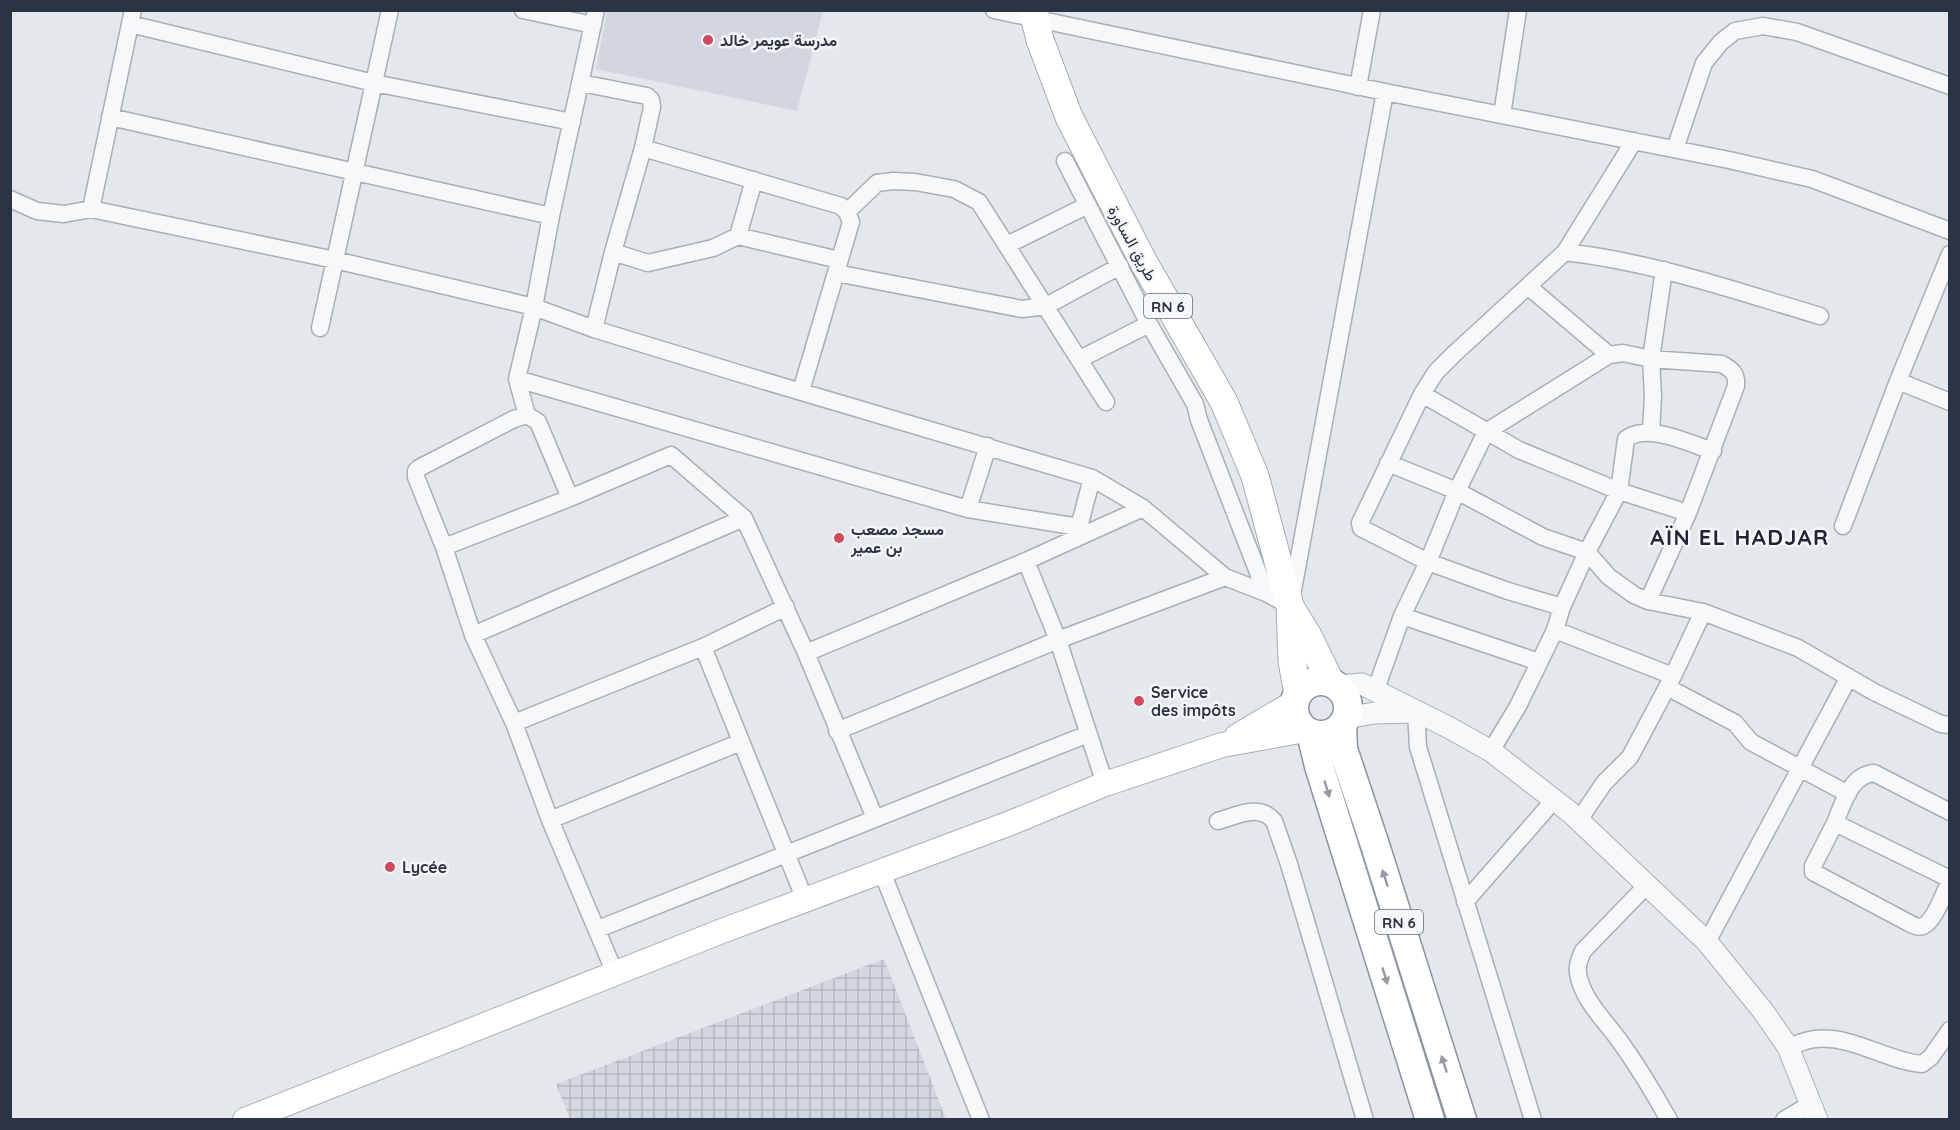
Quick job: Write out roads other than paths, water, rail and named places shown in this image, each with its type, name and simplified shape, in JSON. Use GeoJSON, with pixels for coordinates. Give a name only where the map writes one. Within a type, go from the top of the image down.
{"type":"FeatureCollection","features":[{"type":"Feature","properties":{"kind":"highway"},"geometry":{"type":"LineString","coordinates":[[1316,681],[1334,684],[1343,692],[1347,700],[1344,721],[1336,730],[1328,734],[1308,731],[1296,718],[1296,698],[1303,688],[1316,681]]}},
{"type":"Feature","properties":{"kind":"highway","name":"RN 6"},"geometry":{"type":"LineString","coordinates":[[1344,721],[1342,749],[1379,856],[1462,1119]]}},
{"type":"Feature","properties":{"kind":"highway","name":"RN 6"},"geometry":{"type":"LineString","coordinates":[[1308,731],[1430,1119]]}},
{"type":"Feature","properties":{"kind":"main road","name":"طريق الساورة"},"geometry":{"type":"LineString","coordinates":[[1035,15],[1040,40],[1069,117],[1143,261],[1224,402],[1254,476],[1290,606]]}},
{"type":"Feature","properties":{"kind":"main road","name":"RN 6"},"geometry":{"type":"LineString","coordinates":[[1290,606],[1334,684]]}},
{"type":"Feature","properties":{"kind":"main road","name":"RN 6"},"geometry":{"type":"LineString","coordinates":[[1290,606],[1296,698]]}},
{"type":"Feature","properties":{"kind":"main road"},"geometry":{"type":"LineString","coordinates":[[1222,745],[1296,698]]}},
{"type":"Feature","properties":{"kind":"main road"},"geometry":{"type":"LineString","coordinates":[[245,1119],[805,900],[1013,822],[1105,784],[1222,745],[1308,731]]}},
{"type":"Feature","properties":{"kind":"street"},"geometry":{"type":"LineString","coordinates":[[320,328],[390,10]]}},
{"type":"Feature","properties":{"kind":"street"},"geometry":{"type":"LineString","coordinates":[[523,10],[595,18],[517,379],[527,415],[538,422],[570,498]]}},
{"type":"Feature","properties":{"kind":"street"},"geometry":{"type":"LineString","coordinates":[[994,10],[1035,15],[1358,87],[1675,149],[1812,179],[1950,231]]}},
{"type":"Feature","properties":{"kind":"street"},"geometry":{"type":"LineString","coordinates":[[1358,87],[1372,10]]}},
{"type":"Feature","properties":{"kind":"street"},"geometry":{"type":"LineString","coordinates":[[1502,115],[1518,10]]}},
{"type":"Feature","properties":{"kind":"street"},"geometry":{"type":"LineString","coordinates":[[91,209],[132,17],[374,83],[572,122]]}},
{"type":"Feature","properties":{"kind":"street"},"geometry":{"type":"LineString","coordinates":[[1675,149],[1704,63],[1721,42],[1736,32],[1763,26],[1797,32],[1950,86]]}},
{"type":"Feature","properties":{"kind":"street"},"geometry":{"type":"LineString","coordinates":[[581,83],[647,96],[651,100],[652,107],[594,329]]}},
{"type":"Feature","properties":{"kind":"street"},"geometry":{"type":"LineString","coordinates":[[10,199],[37,211],[64,214],[91,209],[335,260],[534,307],[594,329],[1092,478],[1143,508],[1225,577],[1266,593],[1290,606],[1385,92]]}},
{"type":"Feature","properties":{"kind":"street"},"geometry":{"type":"LineString","coordinates":[[110,117],[551,216]]}},
{"type":"Feature","properties":{"kind":"street"},"geometry":{"type":"LineString","coordinates":[[1562,607],[1508,591],[1428,562],[1362,530],[1360,526],[1422,394],[1437,372],[1565,252],[1634,141]]}},
{"type":"Feature","properties":{"kind":"street"},"geometry":{"type":"LineString","coordinates":[[643,148],[841,206],[848,212],[851,222],[801,391]]}},
{"type":"Feature","properties":{"kind":"street"},"geometry":{"type":"LineString","coordinates":[[1065,161],[1149,324],[1195,404],[1199,420],[1266,593]]}},
{"type":"Feature","properties":{"kind":"street"},"geometry":{"type":"LineString","coordinates":[[738,236],[754,180]]}},
{"type":"Feature","properties":{"kind":"street"},"geometry":{"type":"LineString","coordinates":[[848,212],[877,183],[893,181],[915,182],[954,189],[979,202],[1107,402]]}},
{"type":"Feature","properties":{"kind":"street"},"geometry":{"type":"LineString","coordinates":[[1007,245],[1088,205]]}},
{"type":"Feature","properties":{"kind":"street"},"geometry":{"type":"LineString","coordinates":[[614,252],[648,263],[713,248],[738,236],[838,266],[1005,307],[1023,309],[1046,306],[1120,267]]}},
{"type":"Feature","properties":{"kind":"street"},"geometry":{"type":"LineString","coordinates":[[1565,252],[1664,270],[1820,316]]}},
{"type":"Feature","properties":{"kind":"street"},"geometry":{"type":"LineString","coordinates":[[1843,526],[1898,381],[1950,254]]}},
{"type":"Feature","properties":{"kind":"street"},"geometry":{"type":"LineString","coordinates":[[1651,432],[1653,396],[1651,359],[1664,270]]}},
{"type":"Feature","properties":{"kind":"street"},"geometry":{"type":"LineString","coordinates":[[1529,287],[1609,355]]}},
{"type":"Feature","properties":{"kind":"street"},"geometry":{"type":"LineString","coordinates":[[1080,359],[1149,324]]}},
{"type":"Feature","properties":{"kind":"street"},"geometry":{"type":"LineString","coordinates":[[1376,689],[1402,616],[1428,562],[1457,491],[1486,432],[1609,355],[1623,353],[1651,359],[1722,364],[1736,374],[1736,386],[1689,513],[1648,601]]}},
{"type":"Feature","properties":{"kind":"street"},"geometry":{"type":"LineString","coordinates":[[517,379],[968,509],[1084,530]]}},
{"type":"Feature","properties":{"kind":"street"},"geometry":{"type":"LineString","coordinates":[[1898,381],[1950,402]]}},
{"type":"Feature","properties":{"kind":"street"},"geometry":{"type":"LineString","coordinates":[[1422,394],[1519,450],[1620,491],[1689,513]]}},
{"type":"Feature","properties":{"kind":"street"},"geometry":{"type":"LineString","coordinates":[[527,415],[514,419],[416,471],[416,477],[444,547],[473,635],[514,723],[550,820],[598,929],[615,974]]}},
{"type":"Feature","properties":{"kind":"street"},"geometry":{"type":"LineString","coordinates":[[1491,751],[1518,706],[1555,630],[1562,607],[1587,552],[1620,491],[1626,439],[1637,432],[1651,432],[1713,451]]}},
{"type":"Feature","properties":{"kind":"street"},"geometry":{"type":"LineString","coordinates":[[968,509],[988,446]]}},
{"type":"Feature","properties":{"kind":"street"},"geometry":{"type":"LineString","coordinates":[[444,547],[570,498],[671,455],[744,518],[786,607],[875,818]]}},
{"type":"Feature","properties":{"kind":"street"},"geometry":{"type":"LineString","coordinates":[[1388,463],[1457,491],[1543,537],[1587,552],[1609,577],[1634,595],[1648,601],[1703,612],[1798,648],[1941,724],[1950,725]]}},
{"type":"Feature","properties":{"kind":"street"},"geometry":{"type":"LineString","coordinates":[[1084,530],[1092,478]]}},
{"type":"Feature","properties":{"kind":"street"},"geometry":{"type":"LineString","coordinates":[[806,653],[1026,561],[1084,530],[1143,508]]}},
{"type":"Feature","properties":{"kind":"street"},"geometry":{"type":"LineString","coordinates":[[473,635],[744,518]]}},
{"type":"Feature","properties":{"kind":"street"},"geometry":{"type":"LineString","coordinates":[[1026,561],[1058,640],[1105,784]]}},
{"type":"Feature","properties":{"kind":"street"},"geometry":{"type":"LineString","coordinates":[[837,731],[1058,640],[1225,577]]}},
{"type":"Feature","properties":{"kind":"street"},"geometry":{"type":"LineString","coordinates":[[514,723],[703,647],[786,607]]}},
{"type":"Feature","properties":{"kind":"street"},"geometry":{"type":"LineString","coordinates":[[1579,820],[1604,783],[1630,757],[1703,612]]}},
{"type":"Feature","properties":{"kind":"street"},"geometry":{"type":"LineString","coordinates":[[1402,616],[1539,662]]}},
{"type":"Feature","properties":{"kind":"street"},"geometry":{"type":"LineString","coordinates":[[1555,630],[1670,681],[1736,723],[1751,742],[1848,794]]}},
{"type":"Feature","properties":{"kind":"street"},"geometry":{"type":"LineString","coordinates":[[703,647],[805,900]]}},
{"type":"Feature","properties":{"kind":"street"},"geometry":{"type":"LineString","coordinates":[[1707,942],[1849,677]]}},
{"type":"Feature","properties":{"kind":"street"},"geometry":{"type":"LineString","coordinates":[[1334,684],[1362,684],[1376,689],[1491,751],[1579,820],[1707,942],[1763,1011],[1788,1047],[1814,1112],[1784,1119]]}},
{"type":"Feature","properties":{"kind":"street"},"geometry":{"type":"LineString","coordinates":[[1344,721],[1374,713],[1416,712]]}},
{"type":"Feature","properties":{"kind":"street"},"geometry":{"type":"LineString","coordinates":[[1416,712],[1418,747],[1533,1119]]}},
{"type":"Feature","properties":{"kind":"street"},"geometry":{"type":"LineString","coordinates":[[598,929],[1088,734]]}},
{"type":"Feature","properties":{"kind":"street"},"geometry":{"type":"LineString","coordinates":[[550,820],[741,742]]}},
{"type":"Feature","properties":{"kind":"street"},"geometry":{"type":"LineString","coordinates":[[1835,823],[1950,880],[1931,919],[1923,926],[1916,927],[1817,875],[1813,872],[1813,866],[1856,780],[1867,773],[1874,773],[1950,812]]}},
{"type":"Feature","properties":{"kind":"street"},"geometry":{"type":"LineString","coordinates":[[1465,902],[1555,799]]}},
{"type":"Feature","properties":{"kind":"street"},"geometry":{"type":"LineString","coordinates":[[1218,821],[1254,810],[1269,816],[1274,821],[1365,1119]]}},
{"type":"Feature","properties":{"kind":"street"},"geometry":{"type":"LineString","coordinates":[[882,872],[981,1119]]}},
{"type":"Feature","properties":{"kind":"street"},"geometry":{"type":"LineString","coordinates":[[1647,885],[1583,951],[1578,964],[1578,975],[1581,986],[1593,1006],[1621,1042],[1669,1119]]}},
{"type":"Feature","properties":{"kind":"street"},"geometry":{"type":"LineString","coordinates":[[1788,1047],[1815,1039],[1830,1039],[1856,1044],[1907,1063],[1922,1064],[1948,1038]]}},
{"type":"Feature","properties":{"kind":"place","name":"مدرسة عويمر خالد"},"geometry":{"type":"Point","coordinates":[708,40]}},
{"type":"Feature","properties":{"kind":"place","name":"مسجد مصعب بن عمير"},"geometry":{"type":"Point","coordinates":[839,538]}},
{"type":"Feature","properties":{"kind":"place","name":"Service des impôts"},"geometry":{"type":"Point","coordinates":[1139,701]}},
{"type":"Feature","properties":{"kind":"place","name":"Lycée"},"geometry":{"type":"Point","coordinates":[390,867]}},
{"type":"Feature","properties":{"kind":"district","name":"AÏN EL HADJAR"},"geometry":{"type":"Point","coordinates":[1740,537]}}]}
